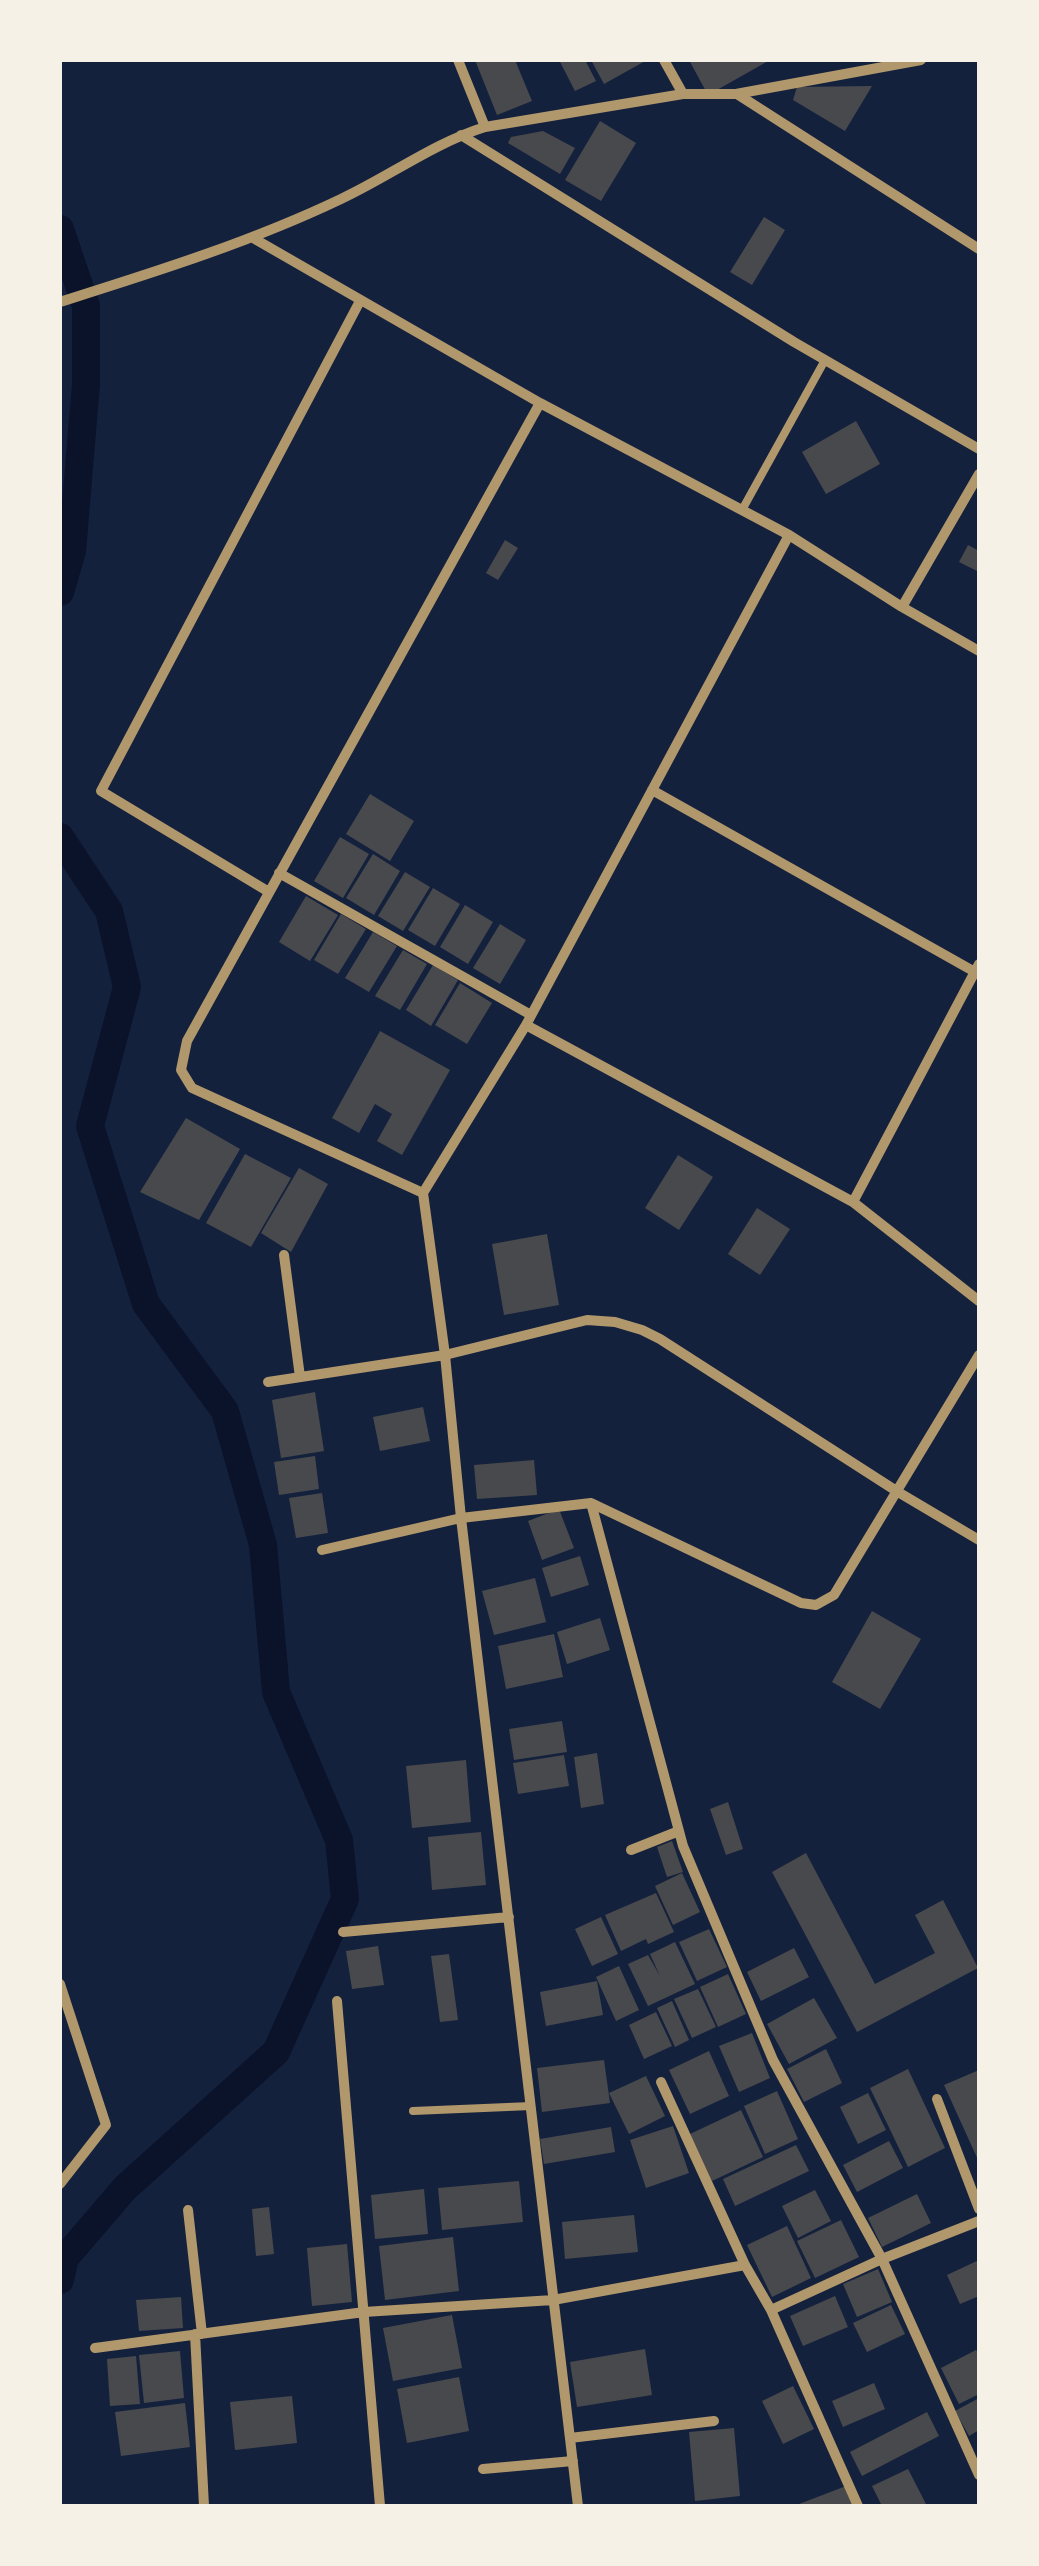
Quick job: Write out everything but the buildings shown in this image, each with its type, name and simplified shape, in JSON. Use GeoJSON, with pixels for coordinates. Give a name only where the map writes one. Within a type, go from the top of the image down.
{"type":"FeatureCollection","features":[{"type":"Feature","properties":{"kind":"street"},"geometry":{"type":"LineString","coordinates":[[458,60],[485,128]]}},
{"type":"Feature","properties":{"kind":"street"},"geometry":{"type":"LineString","coordinates":[[664,60],[683,94]]}},
{"type":"Feature","properties":{"kind":"street"},"geometry":{"type":"LineString","coordinates":[[60,302],[253,238],[343,199],[462,135],[485,128],[683,94],[736,94],[881,63],[921,60]]}},
{"type":"Feature","properties":{"kind":"street"},"geometry":{"type":"LineString","coordinates":[[736,94],[979,249]]}},
{"type":"Feature","properties":{"kind":"street"},"geometry":{"type":"LineString","coordinates":[[462,135],[825,360],[979,450]]}},
{"type":"Feature","properties":{"kind":"street"},"geometry":{"type":"LineString","coordinates":[[253,238],[540,403],[789,535],[902,608],[979,651]]}},
{"type":"Feature","properties":{"kind":"street"},"geometry":{"type":"LineString","coordinates":[[269,892],[101,791],[360,301]]}},
{"type":"Feature","properties":{"kind":"street"},"geometry":{"type":"LineString","coordinates":[[422,1193],[192,1088],[181,1070],[186,1041],[540,403]]}},
{"type":"Feature","properties":{"kind":"street"},"geometry":{"type":"LineString","coordinates":[[902,608],[979,474]]}},
{"type":"Feature","properties":{"kind":"street"},"geometry":{"type":"LineString","coordinates":[[578,2506],[460,1518],[445,1356],[422,1193],[529,1020],[789,535]]}},
{"type":"Feature","properties":{"kind":"street"},"geometry":{"type":"LineString","coordinates":[[652,790],[977,968],[852,1202]]}},
{"type":"Feature","properties":{"kind":"street"},"geometry":{"type":"LineString","coordinates":[[280,874],[852,1202],[979,1301]]}},
{"type":"Feature","properties":{"kind":"street"},"geometry":{"type":"LineString","coordinates":[[284,1255],[300,1378]]}},
{"type":"Feature","properties":{"kind":"street"},"geometry":{"type":"LineString","coordinates":[[268,1382],[445,1356],[588,1320],[615,1322],[660,1339],[979,1540]]}},
{"type":"Feature","properties":{"kind":"street"},"geometry":{"type":"LineString","coordinates":[[322,1550],[460,1518],[591,1503],[801,1603],[816,1605],[834,1595],[979,1355]]}},
{"type":"Feature","properties":{"kind":"street"},"geometry":{"type":"LineString","coordinates":[[591,1503],[683,1846],[773,2060],[882,2259],[979,2475]]}},
{"type":"Feature","properties":{"kind":"street"},"geometry":{"type":"LineString","coordinates":[[632,1850],[679,1831]]}},
{"type":"Feature","properties":{"kind":"street"},"geometry":{"type":"LineString","coordinates":[[343,1932],[509,1917]]}},
{"type":"Feature","properties":{"kind":"street"},"geometry":{"type":"LineString","coordinates":[[60,1984],[106,2125],[60,2184]]}},
{"type":"Feature","properties":{"kind":"street"},"geometry":{"type":"LineString","coordinates":[[337,2001],[380,2506]]}},
{"type":"Feature","properties":{"kind":"street"},"geometry":{"type":"LineString","coordinates":[[662,2082],[858,2506]]}},
{"type":"Feature","properties":{"kind":"street"},"geometry":{"type":"LineString","coordinates":[[937,2099],[979,2208]]}},
{"type":"Feature","properties":{"kind":"street"},"geometry":{"type":"LineString","coordinates":[[188,2210],[198,2334],[204,2506]]}},
{"type":"Feature","properties":{"kind":"street"},"geometry":{"type":"LineString","coordinates":[[770,2310],[882,2259],[979,2221]]}},
{"type":"Feature","properties":{"kind":"street"},"geometry":{"type":"LineString","coordinates":[[95,2348],[364,2312],[554,2300],[745,2265]]}},
{"type":"Feature","properties":{"kind":"street"},"geometry":{"type":"LineString","coordinates":[[570,2438],[714,2421]]}},
{"type":"Feature","properties":{"kind":"street"},"geometry":{"type":"LineString","coordinates":[[483,2470],[573,2461]]}},
{"type":"Feature","properties":{"kind":"lane"},"geometry":{"type":"LineString","coordinates":[[742,510],[825,360]]}},
{"type":"Feature","properties":{"kind":"lane"},"geometry":{"type":"LineString","coordinates":[[414,2111],[531,2106]]}},
{"type":"Feature","properties":{"kind":"waterway"},"geometry":{"type":"LineString","coordinates":[[60,229],[86,306],[86,384],[72,551],[60,592]]}},
{"type":"Feature","properties":{"kind":"waterway"},"geometry":{"type":"LineString","coordinates":[[60,837],[109,911],[127,987],[90,1126],[146,1304],[225,1411],[263,1545],[276,1692],[339,1840],[345,1899],[276,2052],[125,2188],[65,2258],[60,2280]]}}]}
